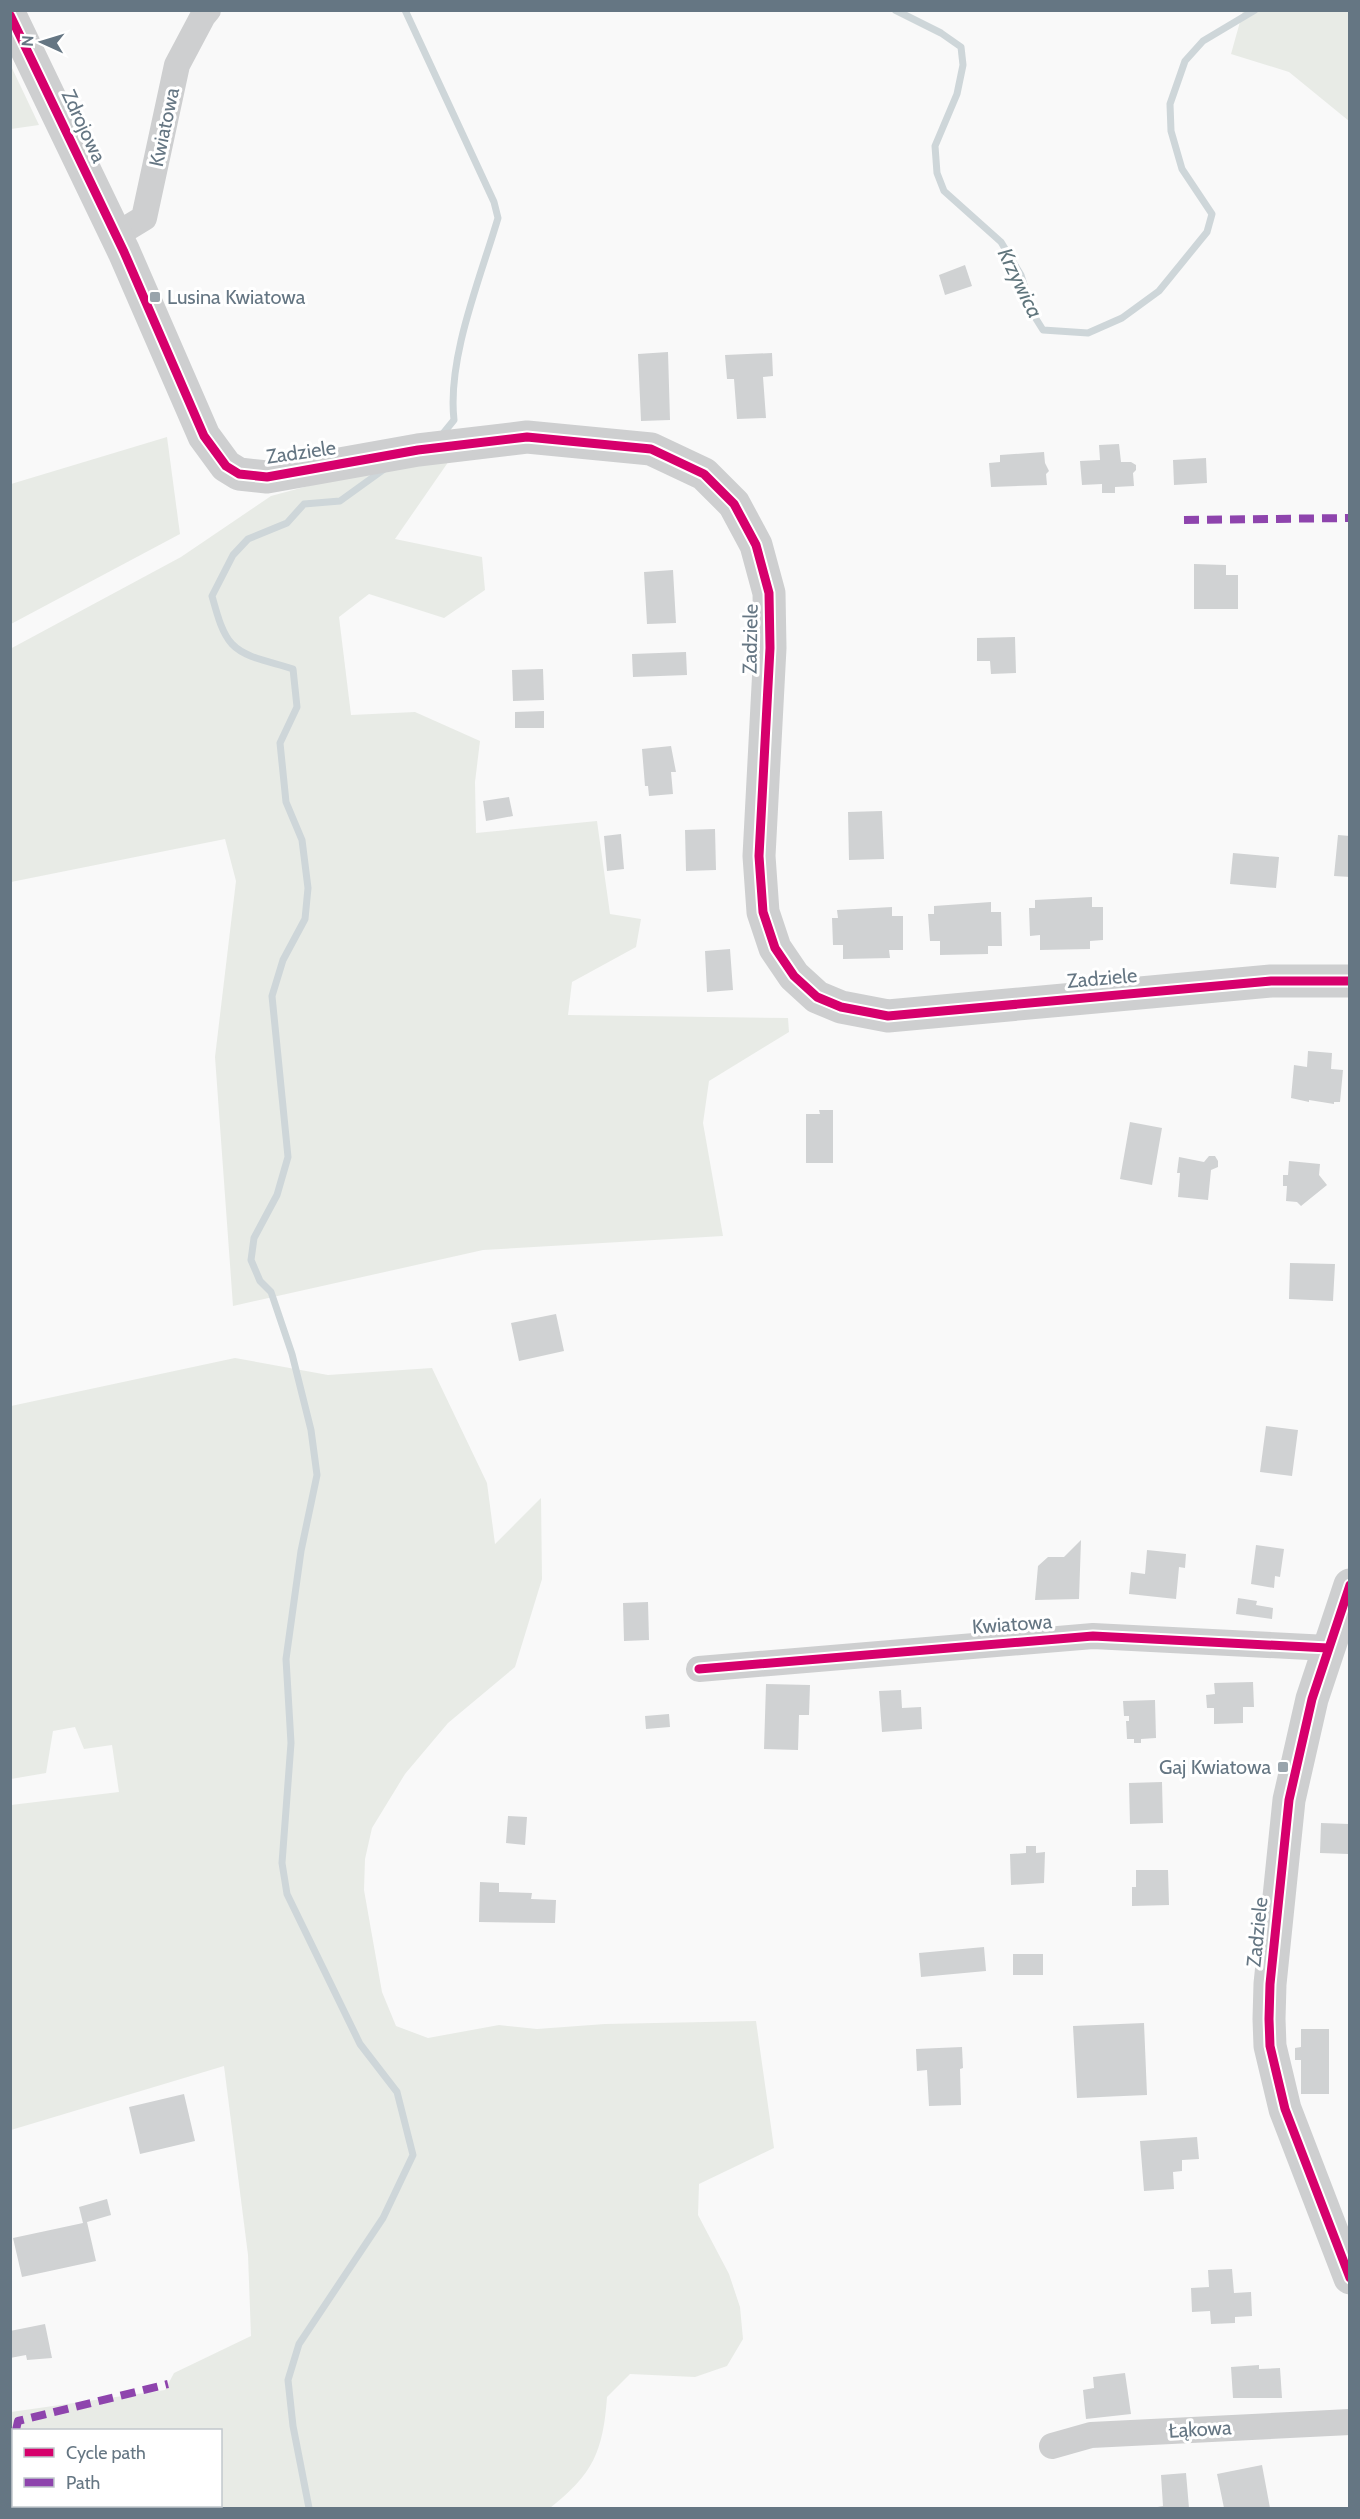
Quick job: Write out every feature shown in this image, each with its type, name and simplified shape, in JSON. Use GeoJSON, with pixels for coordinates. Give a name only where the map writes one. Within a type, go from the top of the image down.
{"type":"FeatureCollection","features":[{"type":"Feature","properties":{"kind":"street","name":"Kwiatowa"},"geometry":{"type":"LineString","coordinates":[[120,244],[144,218],[177,65],[208,10]]}},
{"type":"Feature","properties":{"kind":"street","name":"Zdrojowa"},"geometry":{"type":"LineString","coordinates":[[10,15],[120,244]]}},
{"type":"Feature","properties":{"kind":"street","name":"Zadziele"},"geometry":{"type":"LineString","coordinates":[[120,244],[204,436],[226,466],[239,474],[267,477],[294,474],[418,450],[527,437],[651,449],[704,474],[734,504],[756,545],[769,593],[770,648],[759,856],[763,912],[775,948],[794,976],[818,997],[841,1008],[888,1016],[1271,981],[1350,981]]}},
{"type":"Feature","properties":{"kind":"street","name":"Zadziele"},"geometry":{"type":"LineString","coordinates":[[1350,1585],[1312,1699],[1289,1800],[1270,1983],[1270,2046],[1285,2109],[1350,2278]]}},
{"type":"Feature","properties":{"kind":"street","name":"Kwiatowa"},"geometry":{"type":"LineString","coordinates":[[699,1668],[1093,1636],[1328,1648]]}},
{"type":"Feature","properties":{"kind":"street","name":"Łąkowa"},"geometry":{"type":"LineString","coordinates":[[1052,2446],[1091,2435],[1350,2421]]}},
{"type":"Feature","properties":{"kind":"shaded area"},"geometry":{"type":"Polygon","coordinates":[[[1243,11],[1349,11],[1349,121],[1289,72],[1231,54],[1243,11]]]}},
{"type":"Feature","properties":{"kind":"shaded area"},"geometry":{"type":"Polygon","coordinates":[[[11,66],[39,125],[11,129],[11,66]]]}},
{"type":"Feature","properties":{"kind":"shaded area"},"geometry":{"type":"Polygon","coordinates":[[[167,437],[180,534],[11,624],[11,484],[167,437]]]}},
{"type":"Feature","properties":{"kind":"shaded area"},"geometry":{"type":"Polygon","coordinates":[[[451,458],[395,539],[482,557],[485,590],[444,618],[369,594],[339,617],[351,715],[415,712],[480,741],[475,782],[476,833],[597,821],[610,914],[641,919],[636,947],[572,982],[568,1015],[788,1018],[789,1032],[709,1081],[703,1123],[723,1236],[483,1250],[233,1306],[215,1057],[236,881],[225,839],[11,882],[10,649],[181,557],[271,496],[379,467],[451,458]]]}},
{"type":"Feature","properties":{"kind":"shaded area"},"geometry":{"type":"Polygon","coordinates":[[[235,1358],[328,1375],[432,1368],[487,1483],[495,1544],[541,1498],[542,1579],[515,1667],[448,1723],[405,1774],[372,1828],[365,1859],[364,1890],[382,1992],[396,2026],[428,2038],[499,2025],[537,2029],[605,2024],[756,2021],[774,2148],[699,2184],[698,2215],[729,2274],[740,2307],[743,2339],[727,2366],[695,2377],[630,2374],[607,2397],[599,2447],[586,2472],[565,2496],[550,2508],[11,2508],[11,2412],[165,2390],[174,2373],[251,2336],[248,2255],[224,2066],[11,2130],[11,1805],[119,1792],[112,1745],[84,1749],[75,1727],[53,1731],[46,1773],[11,1779],[11,1406],[235,1358]]]}},
{"type":"Feature","properties":{"kind":"building"},"geometry":{"type":"Polygon","coordinates":[[[965,265],[972,286],[945,295],[939,275],[965,265]]]}},
{"type":"Feature","properties":{"kind":"building"},"geometry":{"type":"Polygon","coordinates":[[[668,352],[670,420],[641,421],[638,354],[668,352]]]}},
{"type":"Feature","properties":{"kind":"building"},"geometry":{"type":"Polygon","coordinates":[[[772,353],[773,376],[763,377],[766,418],[737,419],[734,379],[727,379],[725,355],[772,353]]]}},
{"type":"Feature","properties":{"kind":"building"},"geometry":{"type":"Polygon","coordinates":[[[1119,444],[1121,462],[1131,462],[1136,465],[1133,473],[1134,486],[1115,487],[1115,493],[1102,493],[1102,484],[1082,485],[1080,461],[1100,460],[1099,445],[1119,444]]]}},
{"type":"Feature","properties":{"kind":"building"},"geometry":{"type":"Polygon","coordinates":[[[1044,452],[1045,463],[1049,471],[1046,474],[1047,485],[991,487],[989,463],[1000,462],[1000,455],[1044,452]]]}},
{"type":"Feature","properties":{"kind":"building"},"geometry":{"type":"Polygon","coordinates":[[[1206,458],[1207,483],[1174,485],[1173,460],[1206,458]]]}},
{"type":"Feature","properties":{"kind":"building"},"geometry":{"type":"Polygon","coordinates":[[[1194,564],[1226,565],[1226,575],[1238,575],[1238,609],[1194,609],[1194,564]]]}},
{"type":"Feature","properties":{"kind":"building"},"geometry":{"type":"Polygon","coordinates":[[[673,570],[676,623],[647,624],[644,572],[673,570]]]}},
{"type":"Feature","properties":{"kind":"building"},"geometry":{"type":"Polygon","coordinates":[[[1015,637],[1016,673],[991,674],[990,661],[977,661],[977,638],[1015,637]]]}},
{"type":"Feature","properties":{"kind":"building"},"geometry":{"type":"Polygon","coordinates":[[[686,652],[687,675],[633,677],[632,654],[686,652]]]}},
{"type":"Feature","properties":{"kind":"building"},"geometry":{"type":"Polygon","coordinates":[[[543,669],[544,700],[513,701],[512,670],[543,669]]]}},
{"type":"Feature","properties":{"kind":"building"},"geometry":{"type":"Polygon","coordinates":[[[544,711],[544,728],[515,728],[515,712],[544,711]]]}},
{"type":"Feature","properties":{"kind":"building"},"geometry":{"type":"Polygon","coordinates":[[[671,746],[676,772],[671,772],[673,794],[649,796],[648,786],[645,786],[642,749],[671,746]]]}},
{"type":"Feature","properties":{"kind":"building"},"geometry":{"type":"Polygon","coordinates":[[[509,797],[513,816],[486,821],[483,801],[509,797]]]}},
{"type":"Feature","properties":{"kind":"building"},"geometry":{"type":"Polygon","coordinates":[[[882,811],[884,859],[849,860],[848,812],[882,811]]]}},
{"type":"Feature","properties":{"kind":"building"},"geometry":{"type":"Polygon","coordinates":[[[715,829],[716,870],[686,871],[685,830],[715,829]]]}},
{"type":"Feature","properties":{"kind":"building"},"geometry":{"type":"Polygon","coordinates":[[[621,834],[624,869],[607,871],[604,836],[621,834]]]}},
{"type":"Feature","properties":{"kind":"building"},"geometry":{"type":"Polygon","coordinates":[[[1338,835],[1350,836],[1350,877],[1334,876],[1338,835]]]}},
{"type":"Feature","properties":{"kind":"building"},"geometry":{"type":"Polygon","coordinates":[[[1233,853],[1279,857],[1276,888],[1230,884],[1233,853]]]}},
{"type":"Feature","properties":{"kind":"building"},"geometry":{"type":"Polygon","coordinates":[[[1092,897],[1092,907],[1103,907],[1103,940],[1090,941],[1090,949],[1040,950],[1040,935],[1030,936],[1029,908],[1035,908],[1035,900],[1092,897]]]}},
{"type":"Feature","properties":{"kind":"building"},"geometry":{"type":"Polygon","coordinates":[[[991,902],[991,912],[1001,912],[1002,946],[988,946],[988,954],[940,955],[940,941],[930,941],[928,914],[934,914],[934,906],[991,902]]]}},
{"type":"Feature","properties":{"kind":"building"},"geometry":{"type":"Polygon","coordinates":[[[892,907],[892,916],[903,916],[903,950],[889,950],[890,958],[843,959],[843,945],[833,945],[832,918],[838,918],[837,910],[892,907]]]}},
{"type":"Feature","properties":{"kind":"building"},"geometry":{"type":"Polygon","coordinates":[[[730,949],[733,990],[707,992],[705,951],[730,949]]]}},
{"type":"Feature","properties":{"kind":"building"},"geometry":{"type":"Polygon","coordinates":[[[1308,1051],[1332,1053],[1331,1069],[1343,1070],[1340,1102],[1334,1102],[1334,1104],[1309,1100],[1309,1102],[1291,1098],[1294,1065],[1307,1067],[1308,1051]]]}},
{"type":"Feature","properties":{"kind":"building"},"geometry":{"type":"Polygon","coordinates":[[[819,1110],[833,1110],[833,1163],[806,1163],[806,1114],[820,1114],[819,1110]]]}},
{"type":"Feature","properties":{"kind":"building"},"geometry":{"type":"Polygon","coordinates":[[[1130,1122],[1162,1128],[1152,1185],[1120,1179],[1130,1122]]]}},
{"type":"Feature","properties":{"kind":"building"},"geometry":{"type":"Polygon","coordinates":[[[1209,1156],[1215,1156],[1218,1167],[1211,1170],[1208,1200],[1178,1197],[1179,1157],[1204,1162],[1209,1156]]]}},
{"type":"Feature","properties":{"kind":"building"},"geometry":{"type":"Polygon","coordinates":[[[1289,1161],[1320,1164],[1319,1175],[1327,1185],[1301,1206],[1297,1202],[1286,1201],[1287,1186],[1283,1186],[1283,1175],[1288,1175],[1289,1161]]]}},
{"type":"Feature","properties":{"kind":"building"},"geometry":{"type":"Polygon","coordinates":[[[1290,1263],[1335,1264],[1333,1301],[1289,1299],[1290,1263]]]}},
{"type":"Feature","properties":{"kind":"building"},"geometry":{"type":"Polygon","coordinates":[[[556,1314],[564,1351],[519,1361],[511,1323],[556,1314]]]}},
{"type":"Feature","properties":{"kind":"building"},"geometry":{"type":"Polygon","coordinates":[[[1266,1426],[1298,1430],[1292,1476],[1260,1472],[1266,1426]]]}},
{"type":"Feature","properties":{"kind":"building"},"geometry":{"type":"Polygon","coordinates":[[[1081,1540],[1079,1599],[1035,1600],[1038,1566],[1048,1557],[1064,1557],[1081,1540]]]}},
{"type":"Feature","properties":{"kind":"building"},"geometry":{"type":"Polygon","coordinates":[[[1256,1545],[1284,1549],[1280,1577],[1275,1576],[1274,1588],[1251,1584],[1256,1545]]]}},
{"type":"Feature","properties":{"kind":"building"},"geometry":{"type":"Polygon","coordinates":[[[1147,1550],[1186,1554],[1185,1568],[1179,1567],[1176,1599],[1129,1594],[1131,1572],[1145,1574],[1147,1550]]]}},
{"type":"Feature","properties":{"kind":"building"},"geometry":{"type":"Polygon","coordinates":[[[1238,1598],[1257,1601],[1256,1605],[1273,1608],[1272,1619],[1236,1614],[1238,1598]]]}},
{"type":"Feature","properties":{"kind":"building"},"geometry":{"type":"Polygon","coordinates":[[[648,1602],[649,1640],[624,1641],[623,1603],[648,1602]]]}},
{"type":"Feature","properties":{"kind":"building"},"geometry":{"type":"Polygon","coordinates":[[[1253,1682],[1254,1707],[1243,1707],[1243,1723],[1214,1724],[1214,1708],[1207,1708],[1206,1695],[1215,1694],[1214,1683],[1253,1682]]]}},
{"type":"Feature","properties":{"kind":"building"},"geometry":{"type":"Polygon","coordinates":[[[766,1684],[810,1685],[809,1715],[799,1715],[798,1750],[764,1749],[766,1684]]]}},
{"type":"Feature","properties":{"kind":"building"},"geometry":{"type":"Polygon","coordinates":[[[901,1690],[902,1708],[921,1707],[922,1729],[882,1732],[879,1691],[901,1690]]]}},
{"type":"Feature","properties":{"kind":"building"},"geometry":{"type":"Polygon","coordinates":[[[1155,1700],[1156,1738],[1141,1739],[1141,1743],[1134,1743],[1134,1739],[1127,1739],[1126,1721],[1129,1721],[1129,1716],[1124,1716],[1123,1701],[1155,1700]]]}},
{"type":"Feature","properties":{"kind":"building"},"geometry":{"type":"Polygon","coordinates":[[[669,1714],[670,1727],[646,1729],[645,1716],[669,1714]]]}},
{"type":"Feature","properties":{"kind":"building"},"geometry":{"type":"Polygon","coordinates":[[[1162,1782],[1163,1823],[1130,1824],[1129,1783],[1162,1782]]]}},
{"type":"Feature","properties":{"kind":"building"},"geometry":{"type":"Polygon","coordinates":[[[508,1816],[527,1817],[525,1845],[506,1843],[508,1816]]]}},
{"type":"Feature","properties":{"kind":"building"},"geometry":{"type":"Polygon","coordinates":[[[1321,1823],[1349,1824],[1348,1854],[1320,1853],[1321,1823]]]}},
{"type":"Feature","properties":{"kind":"building"},"geometry":{"type":"Polygon","coordinates":[[[1026,1846],[1036,1846],[1036,1853],[1045,1852],[1044,1883],[1011,1885],[1010,1854],[1026,1853],[1026,1846]]]}},
{"type":"Feature","properties":{"kind":"building"},"geometry":{"type":"Polygon","coordinates":[[[1136,1870],[1168,1870],[1169,1905],[1132,1906],[1132,1887],[1136,1887],[1136,1870]]]}},
{"type":"Feature","properties":{"kind":"building"},"geometry":{"type":"Polygon","coordinates":[[[480,1882],[499,1883],[499,1892],[532,1893],[531,1899],[556,1900],[555,1923],[479,1922],[480,1882]]]}},
{"type":"Feature","properties":{"kind":"building"},"geometry":{"type":"Polygon","coordinates":[[[984,1947],[986,1971],[921,1977],[919,1953],[984,1947]]]}},
{"type":"Feature","properties":{"kind":"building"},"geometry":{"type":"Polygon","coordinates":[[[1013,1954],[1043,1954],[1043,1975],[1013,1975],[1013,1954]]]}},
{"type":"Feature","properties":{"kind":"building"},"geometry":{"type":"Polygon","coordinates":[[[1144,2023],[1147,2095],[1077,2098],[1073,2026],[1144,2023]]]}},
{"type":"Feature","properties":{"kind":"building"},"geometry":{"type":"Polygon","coordinates":[[[1301,2029],[1329,2029],[1329,2094],[1301,2094],[1301,2060],[1295,2060],[1295,2048],[1301,2047],[1301,2029]]]}},
{"type":"Feature","properties":{"kind":"building"},"geometry":{"type":"Polygon","coordinates":[[[962,2047],[961,2105],[929,2106],[927,2070],[917,2071],[916,2049],[962,2047]]]}},
{"type":"Feature","properties":{"kind":"building"},"geometry":{"type":"Polygon","coordinates":[[[184,2094],[195,2141],[140,2154],[129,2107],[184,2094]]]}},
{"type":"Feature","properties":{"kind":"building"},"geometry":{"type":"Polygon","coordinates":[[[1197,2137],[1199,2159],[1182,2160],[1182,2171],[1173,2172],[1174,2189],[1144,2191],[1140,2141],[1197,2137]]]}},
{"type":"Feature","properties":{"kind":"building"},"geometry":{"type":"Polygon","coordinates":[[[107,2199],[111,2215],[87,2222],[96,2261],[22,2277],[13,2238],[83,2223],[79,2207],[107,2199]]]}},
{"type":"Feature","properties":{"kind":"building"},"geometry":{"type":"Polygon","coordinates":[[[1232,2269],[1234,2293],[1251,2292],[1252,2316],[1235,2317],[1235,2323],[1211,2324],[1210,2311],[1192,2312],[1191,2288],[1209,2287],[1208,2270],[1232,2269]]]}},
{"type":"Feature","properties":{"kind":"building"},"geometry":{"type":"Polygon","coordinates":[[[45,2324],[52,2358],[27,2360],[26,2355],[10,2358],[10,2331],[45,2324]]]}},
{"type":"Feature","properties":{"kind":"building"},"geometry":{"type":"Polygon","coordinates":[[[1259,2365],[1259,2369],[1280,2368],[1282,2398],[1233,2398],[1231,2367],[1259,2365]]]}},
{"type":"Feature","properties":{"kind":"building"},"geometry":{"type":"Polygon","coordinates":[[[1125,2373],[1131,2414],[1086,2419],[1083,2390],[1094,2388],[1093,2377],[1125,2373]]]}},
{"type":"Feature","properties":{"kind":"building"},"geometry":{"type":"Polygon","coordinates":[[[1262,2465],[1270,2508],[1224,2508],[1217,2474],[1262,2465]]]}},
{"type":"Feature","properties":{"kind":"building"},"geometry":{"type":"Polygon","coordinates":[[[1186,2473],[1189,2508],[1152,2508],[1163,2506],[1161,2475],[1186,2473]]]}},
{"type":"Feature","properties":{"kind":"waterway"},"geometry":{"type":"LineString","coordinates":[[405,10],[494,202],[498,218],[460,345],[455,371],[454,420],[441,436]]}},
{"type":"Feature","properties":{"kind":"waterway","name":"Krzywica"},"geometry":{"type":"LineString","coordinates":[[895,10],[941,33],[961,47],[963,65],[957,94],[935,146],[937,173],[944,191],[1001,242],[1021,275],[1033,314],[1043,330],[1088,333],[1122,318],[1159,291],[1207,232],[1212,214],[1182,169],[1171,131],[1170,104],[1185,61],[1203,41],[1255,10]]}},
{"type":"Feature","properties":{"kind":"waterway"},"geometry":{"type":"LineString","coordinates":[[309,2508],[293,2426],[288,2380],[299,2344],[383,2218],[413,2155],[397,2092],[360,2044],[287,1894],[282,1863],[291,1743],[286,1659],[301,1551],[317,1475],[311,1430],[292,1354],[271,1292],[260,1281],[251,1260],[254,1238],[277,1195],[288,1157],[272,996],[283,960],[305,919],[308,888],[302,840],[286,802],[280,743],[297,707],[293,669],[252,657],[232,644],[222,627],[212,596],[233,555],[248,539],[287,523],[304,504],[340,501],[383,470]]}},
{"type":"Feature","properties":{"kind":"marked path"},"geometry":{"type":"LineString","coordinates":[[1184,520],[1350,518]]}},
{"type":"Feature","properties":{"kind":"marked path"},"geometry":{"type":"LineString","coordinates":[[16,2429],[18,2421],[168,2384]]}},
{"type":"Feature","properties":{"kind":"marked path"},"geometry":{"type":"LineString","coordinates":[[10,2451],[12,2446]]}},
{"type":"Feature","properties":{"kind":"cycle path"},"geometry":{"type":"LineString","coordinates":[[10,15],[124,252],[204,436],[226,466],[239,474],[267,477],[418,450],[527,437],[651,449],[704,474],[734,504],[756,545],[769,593],[770,648],[759,856],[763,912],[775,948],[794,976],[817,997],[841,1007],[888,1016],[1271,981],[1350,981]]}},
{"type":"Feature","properties":{"kind":"cycle path"},"geometry":{"type":"LineString","coordinates":[[1350,1585],[1312,1699],[1289,1800],[1270,1984],[1269,2019],[1270,2046],[1285,2109],[1350,2278]]}},
{"type":"Feature","properties":{"kind":"cycle path"},"geometry":{"type":"LineString","coordinates":[[699,1669],[1093,1636],[1328,1648]]}},
{"type":"Feature","properties":{"kind":"place","name":"Lusina Kwiatowa"},"geometry":{"type":"Point","coordinates":[155,297]}},
{"type":"Feature","properties":{"kind":"place","name":"Gaj Kwiatowa"},"geometry":{"type":"Point","coordinates":[1283,1767]}}]}
